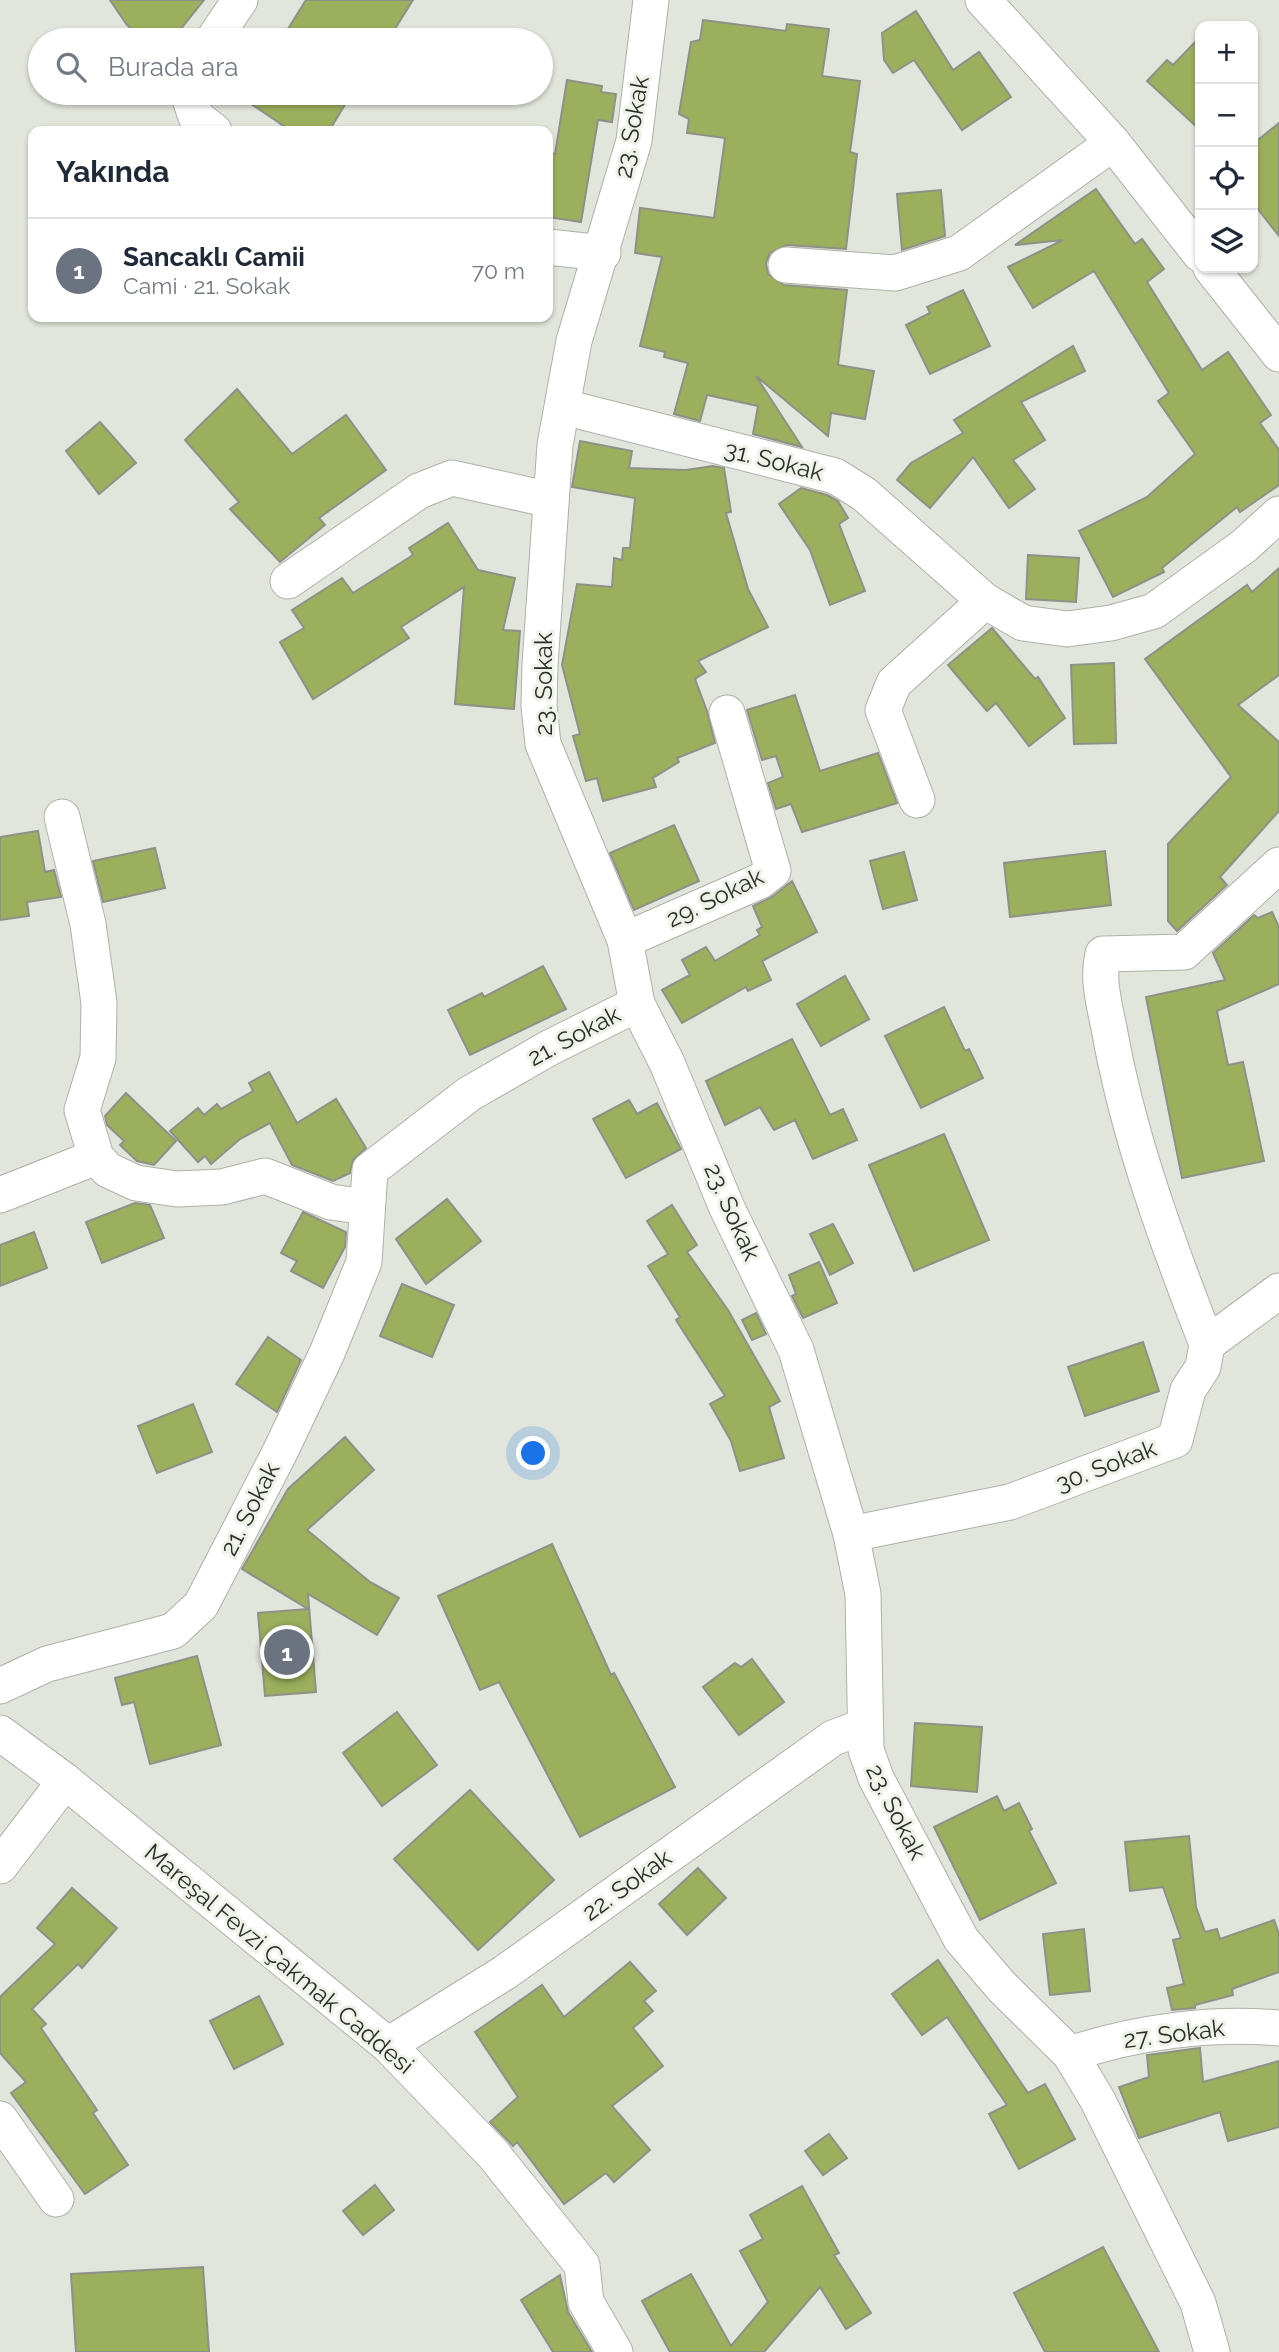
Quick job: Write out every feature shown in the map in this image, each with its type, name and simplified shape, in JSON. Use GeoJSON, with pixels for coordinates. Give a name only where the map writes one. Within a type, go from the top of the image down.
{"type":"FeatureCollection","features":[{"type":"Feature","properties":{"kind":"street"},"geometry":{"type":"LineString","coordinates":[[221,28],[240,0]]}},
{"type":"Feature","properties":{"kind":"street","name":"23. Sokak"},"geometry":{"type":"LineString","coordinates":[[651,0],[634,141],[603,253],[574,341],[555,445],[540,665],[539,706],[543,744],[625,940],[637,1004],[667,1063],[727,1208],[796,1350],[851,1534],[863,1594],[866,1750],[876,1778],[961,1939],[1002,1987],[1070,2054],[1097,2099],[1198,2303],[1212,2352]]}},
{"type":"Feature","properties":{"kind":"street"},"geometry":{"type":"LineString","coordinates":[[1000,6],[1195,248]]}},
{"type":"Feature","properties":{"kind":"street"},"geometry":{"type":"LineString","coordinates":[[192,105],[196,117],[208,126]]}},
{"type":"Feature","properties":{"kind":"street"},"geometry":{"type":"LineString","coordinates":[[786,265],[895,273],[959,253],[1113,143]]}},
{"type":"Feature","properties":{"kind":"street"},"geometry":{"type":"LineString","coordinates":[[553,248],[603,253]]}},
{"type":"Feature","properties":{"kind":"street"},"geometry":{"type":"LineString","coordinates":[[1215,273],[1279,354]]}},
{"type":"Feature","properties":{"kind":"street","name":"31. Sokak"},"geometry":{"type":"LineString","coordinates":[[564,407],[835,476],[864,494],[985,601],[1023,622],[1067,629],[1111,623],[1154,611],[1244,545],[1279,514]]}},
{"type":"Feature","properties":{"kind":"street"},"geometry":{"type":"LineString","coordinates":[[288,581],[419,491],[452,478],[551,500]]}},
{"type":"Feature","properties":{"kind":"street"},"geometry":{"type":"LineString","coordinates":[[917,800],[883,710],[894,683],[985,601]]}},
{"type":"Feature","properties":{"kind":"street","name":"29. Sokak"},"geometry":{"type":"LineString","coordinates":[[625,940],[760,881],[773,872],[727,713]]}},
{"type":"Feature","properties":{"kind":"street"},"geometry":{"type":"LineString","coordinates":[[62,817],[88,924],[99,1003],[99,1058],[82,1110],[96,1157],[108,1170],[136,1183],[188,1189],[222,1186],[265,1177],[331,1202],[366,1207]]}},
{"type":"Feature","properties":{"kind":"street"},"geometry":{"type":"LineString","coordinates":[[1279,865],[1184,953],[1103,954],[1099,971],[1114,1059],[1161,1222],[1207,1344],[1279,1291]]}},
{"type":"Feature","properties":{"kind":"street","name":"21. Sokak"},"geometry":{"type":"LineString","coordinates":[[0,1686],[47,1664],[173,1631],[201,1605],[280,1452],[331,1342],[364,1262],[370,1170],[469,1094],[548,1048],[637,1004]]}},
{"type":"Feature","properties":{"kind":"street"},"geometry":{"type":"LineString","coordinates":[[0,1195],[96,1157]]}},
{"type":"Feature","properties":{"kind":"street","name":"30. Sokak"},"geometry":{"type":"LineString","coordinates":[[851,1534],[1010,1502],[1175,1440],[1188,1390],[1203,1367],[1207,1344]]}},
{"type":"Feature","properties":{"kind":"street","name":"22. Sokak"},"geometry":{"type":"LineString","coordinates":[[388,2045],[504,1973],[833,1738],[865,1726]]}},
{"type":"Feature","properties":{"kind":"street","name":"Mareşal Fevzi Çakmak Caddesi"},"geometry":{"type":"LineString","coordinates":[[0,1733],[65,1781],[388,2045],[493,2154],[582,2264],[586,2302],[615,2352]]}},
{"type":"Feature","properties":{"kind":"street"},"geometry":{"type":"LineString","coordinates":[[0,1866],[65,1781]]}},
{"type":"Feature","properties":{"kind":"street","name":"27. Sokak"},"geometry":{"type":"LineString","coordinates":[[1070,2054],[1097,2045],[1199,2027],[1274,2023]]}},
{"type":"Feature","properties":{"kind":"street"},"geometry":{"type":"LineString","coordinates":[[0,2119],[56,2199]]}},
{"type":"Feature","properties":{"kind":"building"},"geometry":{"type":"Polygon","coordinates":[[[110,0],[204,0],[182,28],[131,28],[110,0]]]}},
{"type":"Feature","properties":{"kind":"building"},"geometry":{"type":"Polygon","coordinates":[[[306,0],[413,0],[396,28],[288,28],[306,0]]]}},
{"type":"Feature","properties":{"kind":"building"},"geometry":{"type":"Polygon","coordinates":[[[916,11],[953,70],[979,52],[1011,97],[962,130],[914,60],[893,73],[884,60],[882,33],[916,11]]]}},
{"type":"Feature","properties":{"kind":"building"},"geometry":{"type":"Polygon","coordinates":[[[703,20],[786,31],[787,24],[829,29],[822,76],[860,81],[850,152],[857,154],[846,249],[787,245],[770,253],[766,263],[768,274],[784,285],[847,290],[838,365],[874,371],[865,419],[831,413],[828,436],[756,376],[802,447],[753,434],[758,406],[707,395],[700,421],[674,414],[688,363],[664,357],[665,352],[640,346],[662,257],[635,253],[640,208],[714,218],[725,138],[687,133],[689,119],[679,114],[691,42],[700,40],[703,20]]]}},
{"type":"Feature","properties":{"kind":"building"},"geometry":{"type":"Polygon","coordinates":[[[1195,42],[1195,125],[1147,81],[1167,60],[1173,65],[1195,42]]]}},
{"type":"Feature","properties":{"kind":"building"},"geometry":{"type":"Polygon","coordinates":[[[567,80],[602,86],[601,92],[616,94],[612,122],[598,120],[581,222],[553,218],[555,154],[567,80]]]}},
{"type":"Feature","properties":{"kind":"building"},"geometry":{"type":"Polygon","coordinates":[[[253,105],[345,105],[332,126],[284,126],[253,105]]]}},
{"type":"Feature","properties":{"kind":"building"},"geometry":{"type":"Polygon","coordinates":[[[1279,123],[1279,236],[1258,209],[1258,140],[1279,123]]]}},
{"type":"Feature","properties":{"kind":"building"},"geometry":{"type":"Polygon","coordinates":[[[1096,189],[1135,244],[1142,239],[1164,269],[1147,282],[1202,370],[1228,352],[1271,415],[1260,423],[1279,450],[1279,485],[1240,512],[1237,507],[1162,568],[1164,572],[1113,597],[1079,531],[1147,497],[1195,454],[1158,401],[1169,393],[1094,271],[1033,308],[1008,267],[1063,240],[1015,245],[1096,189]]]}},
{"type":"Feature","properties":{"kind":"building"},"geometry":{"type":"Polygon","coordinates":[[[941,190],[945,236],[902,250],[897,194],[941,190]]]}},
{"type":"Feature","properties":{"kind":"building"},"geometry":{"type":"Polygon","coordinates":[[[963,290],[990,346],[930,374],[906,325],[930,313],[927,307],[963,290]]]}},
{"type":"Feature","properties":{"kind":"building"},"geometry":{"type":"Polygon","coordinates":[[[1073,346],[1085,371],[1021,402],[1045,440],[1013,460],[1035,489],[1009,508],[973,457],[930,508],[897,480],[911,463],[963,433],[954,420],[1073,346]]]}},
{"type":"Feature","properties":{"kind":"building"},"geometry":{"type":"Polygon","coordinates":[[[237,389],[292,454],[346,415],[386,470],[319,518],[325,525],[280,562],[230,509],[239,502],[185,440],[237,389]]]}},
{"type":"Feature","properties":{"kind":"building"},"geometry":{"type":"Polygon","coordinates":[[[100,422],[136,463],[99,494],[66,451],[100,422]]]}},
{"type":"Feature","properties":{"kind":"building"},"geometry":{"type":"Polygon","coordinates":[[[580,441],[632,451],[629,468],[724,468],[731,512],[726,513],[748,589],[768,627],[698,661],[706,672],[695,679],[715,743],[677,758],[679,762],[653,778],[656,787],[603,801],[597,778],[586,781],[573,736],[580,734],[562,665],[577,584],[612,587],[614,558],[622,560],[623,548],[630,548],[635,498],[572,487],[580,441]]]}},
{"type":"Feature","properties":{"kind":"building"},"geometry":{"type":"Polygon","coordinates":[[[801,488],[838,501],[848,518],[839,524],[865,591],[830,605],[810,550],[779,504],[801,488]]]}},
{"type":"Feature","properties":{"kind":"building"},"geometry":{"type":"Polygon","coordinates":[[[448,523],[478,570],[515,578],[503,630],[520,631],[514,709],[455,704],[464,587],[401,627],[409,638],[313,699],[280,642],[304,628],[292,610],[342,578],[353,593],[413,555],[409,548],[448,523]]]}},
{"type":"Feature","properties":{"kind":"building"},"geometry":{"type":"Polygon","coordinates":[[[1028,555],[1079,558],[1076,602],[1026,599],[1028,555]]]}},
{"type":"Feature","properties":{"kind":"building"},"geometry":{"type":"Polygon","coordinates":[[[1279,568],[1279,675],[1238,705],[1279,742],[1279,811],[1220,877],[1227,885],[1177,931],[1168,921],[1168,844],[1231,777],[1145,659],[1247,585],[1252,592],[1279,568]]]}},
{"type":"Feature","properties":{"kind":"building"},"geometry":{"type":"Polygon","coordinates":[[[992,628],[1035,679],[1038,677],[1065,718],[1029,746],[996,703],[987,711],[948,665],[992,628]]]}},
{"type":"Feature","properties":{"kind":"building"},"geometry":{"type":"Polygon","coordinates":[[[1114,663],[1116,743],[1074,744],[1071,665],[1114,663]]]}},
{"type":"Feature","properties":{"kind":"building"},"geometry":{"type":"Polygon","coordinates":[[[795,695],[820,771],[878,753],[897,803],[802,832],[791,804],[776,809],[768,783],[783,777],[776,756],[762,760],[747,710],[795,695]]]}},
{"type":"Feature","properties":{"kind":"building"},"geometry":{"type":"Polygon","coordinates":[[[674,825],[699,881],[634,910],[610,853],[674,825]]]}},
{"type":"Feature","properties":{"kind":"building"},"geometry":{"type":"Polygon","coordinates":[[[38,831],[45,872],[54,870],[61,897],[27,902],[29,916],[0,920],[0,837],[38,831]]]}},
{"type":"Feature","properties":{"kind":"building"},"geometry":{"type":"Polygon","coordinates":[[[155,848],[165,888],[103,902],[93,861],[155,848]]]}},
{"type":"Feature","properties":{"kind":"building"},"geometry":{"type":"Polygon","coordinates":[[[1105,851],[1111,905],[1010,917],[1004,863],[1105,851]]]}},
{"type":"Feature","properties":{"kind":"building"},"geometry":{"type":"Polygon","coordinates":[[[904,852],[917,900],[883,909],[870,861],[904,852]]]}},
{"type":"Feature","properties":{"kind":"building"},"geometry":{"type":"Polygon","coordinates":[[[792,881],[817,932],[762,961],[771,980],[748,991],[746,987],[682,1023],[662,990],[690,975],[682,960],[706,947],[715,961],[760,935],[757,930],[762,927],[753,906],[772,897],[792,881]]]}},
{"type":"Feature","properties":{"kind":"building"},"geometry":{"type":"Polygon","coordinates":[[[1272,912],[1279,927],[1279,984],[1217,1011],[1228,1065],[1243,1062],[1264,1161],[1182,1178],[1146,997],[1225,980],[1213,953],[1254,915],[1258,918],[1272,912]]]}},
{"type":"Feature","properties":{"kind":"building"},"geometry":{"type":"Polygon","coordinates":[[[543,966],[566,1009],[470,1055],[448,1010],[482,993],[484,997],[543,966]]]}},
{"type":"Feature","properties":{"kind":"building"},"geometry":{"type":"Polygon","coordinates":[[[845,976],[869,1019],[821,1046],[797,1004],[845,976]]]}},
{"type":"Feature","properties":{"kind":"building"},"geometry":{"type":"Polygon","coordinates":[[[944,1007],[965,1051],[969,1049],[983,1078],[921,1108],[885,1036],[944,1007]]]}},
{"type":"Feature","properties":{"kind":"building"},"geometry":{"type":"Polygon","coordinates":[[[792,1039],[830,1115],[843,1109],[857,1140],[813,1159],[795,1120],[774,1130],[760,1107],[725,1125],[706,1081],[792,1039]]]}},
{"type":"Feature","properties":{"kind":"building"},"geometry":{"type":"Polygon","coordinates":[[[269,1072],[297,1123],[336,1099],[366,1148],[353,1160],[350,1173],[333,1181],[292,1165],[270,1123],[240,1139],[211,1164],[205,1156],[198,1162],[170,1131],[198,1108],[204,1115],[217,1104],[221,1109],[253,1091],[249,1083],[269,1072]]]}},
{"type":"Feature","properties":{"kind":"building"},"geometry":{"type":"Polygon","coordinates":[[[126,1093],[176,1141],[154,1165],[137,1161],[120,1145],[124,1141],[107,1125],[105,1116],[126,1093]]]}},
{"type":"Feature","properties":{"kind":"building"},"geometry":{"type":"Polygon","coordinates":[[[629,1100],[637,1114],[657,1103],[681,1149],[626,1178],[593,1119],[629,1100]]]}},
{"type":"Feature","properties":{"kind":"building"},"geometry":{"type":"Polygon","coordinates":[[[944,1134],[989,1240],[914,1271],[869,1165],[944,1134]]]}},
{"type":"Feature","properties":{"kind":"building"},"geometry":{"type":"Polygon","coordinates":[[[447,1199],[481,1241],[426,1284],[396,1239],[447,1199]]]}},
{"type":"Feature","properties":{"kind":"building"},"geometry":{"type":"Polygon","coordinates":[[[135,1203],[150,1205],[164,1238],[102,1263],[86,1222],[135,1203]]]}},
{"type":"Feature","properties":{"kind":"building"},"geometry":{"type":"Polygon","coordinates":[[[672,1205],[697,1245],[687,1252],[728,1310],[780,1401],[769,1407],[784,1458],[740,1471],[731,1441],[710,1404],[725,1396],[676,1320],[680,1317],[648,1266],[668,1254],[647,1221],[672,1205]]]}},
{"type":"Feature","properties":{"kind":"building"},"geometry":{"type":"Polygon","coordinates":[[[303,1212],[346,1232],[345,1247],[323,1288],[291,1271],[297,1261],[281,1253],[303,1212]]]}},
{"type":"Feature","properties":{"kind":"building"},"geometry":{"type":"Polygon","coordinates":[[[833,1224],[853,1263],[830,1275],[810,1234],[833,1224]]]}},
{"type":"Feature","properties":{"kind":"building"},"geometry":{"type":"Polygon","coordinates":[[[34,1232],[47,1268],[0,1286],[0,1245],[34,1232]]]}},
{"type":"Feature","properties":{"kind":"building"},"geometry":{"type":"Polygon","coordinates":[[[819,1262],[837,1303],[803,1318],[792,1296],[796,1294],[789,1275],[819,1262]]]}},
{"type":"Feature","properties":{"kind":"building"},"geometry":{"type":"Polygon","coordinates":[[[402,1284],[454,1305],[432,1357],[380,1336],[402,1284]]]}},
{"type":"Feature","properties":{"kind":"building"},"geometry":{"type":"Polygon","coordinates":[[[756,1313],[766,1334],[752,1340],[742,1320],[756,1313]]]}},
{"type":"Feature","properties":{"kind":"building"},"geometry":{"type":"Polygon","coordinates":[[[268,1337],[301,1360],[277,1412],[236,1384],[268,1337]]]}},
{"type":"Feature","properties":{"kind":"building"},"geometry":{"type":"Polygon","coordinates":[[[1143,1342],[1159,1391],[1085,1416],[1068,1367],[1143,1342]]]}},
{"type":"Feature","properties":{"kind":"building"},"geometry":{"type":"Polygon","coordinates":[[[193,1404],[212,1452],[157,1473],[138,1426],[193,1404]]]}},
{"type":"Feature","properties":{"kind":"building"},"geometry":{"type":"Polygon","coordinates":[[[345,1437],[374,1470],[307,1530],[370,1582],[399,1598],[377,1635],[308,1594],[316,1692],[265,1696],[258,1613],[308,1609],[242,1569],[288,1489],[345,1437]]]}},
{"type":"Feature","properties":{"kind":"building"},"geometry":{"type":"Polygon","coordinates":[[[552,1544],[611,1675],[614,1673],[675,1787],[580,1837],[499,1682],[480,1690],[438,1596],[552,1544]]]}},
{"type":"Feature","properties":{"kind":"building"},"geometry":{"type":"Polygon","coordinates":[[[197,1656],[221,1745],[150,1764],[134,1702],[122,1705],[115,1678],[197,1656]]]}},
{"type":"Feature","properties":{"kind":"building"},"geometry":{"type":"Polygon","coordinates":[[[752,1659],[784,1702],[739,1735],[703,1687],[735,1663],[741,1667],[752,1659]]]}},
{"type":"Feature","properties":{"kind":"building"},"geometry":{"type":"Polygon","coordinates":[[[397,1712],[437,1765],[382,1806],[343,1753],[397,1712]]]}},
{"type":"Feature","properties":{"kind":"building"},"geometry":{"type":"Polygon","coordinates":[[[915,1723],[982,1727],[977,1792],[911,1786],[915,1723]]]}},
{"type":"Feature","properties":{"kind":"building"},"geometry":{"type":"Polygon","coordinates":[[[470,1790],[554,1880],[478,1950],[394,1859],[470,1790]]]}},
{"type":"Feature","properties":{"kind":"building"},"geometry":{"type":"Polygon","coordinates":[[[997,1796],[1004,1811],[1019,1803],[1032,1829],[1029,1831],[1056,1883],[980,1920],[934,1827],[997,1796]]]}},
{"type":"Feature","properties":{"kind":"building"},"geometry":{"type":"Polygon","coordinates":[[[1189,1836],[1196,1907],[1205,1932],[1217,1929],[1220,1939],[1274,1920],[1279,1934],[1279,1972],[1232,1989],[1233,1995],[1195,2005],[1195,2008],[1172,2010],[1167,1988],[1184,1984],[1173,1940],[1181,1938],[1163,1887],[1130,1891],[1125,1842],[1189,1836]]]}},
{"type":"Feature","properties":{"kind":"building"},"geometry":{"type":"Polygon","coordinates":[[[698,1868],[726,1898],[687,1935],[659,1904],[698,1868]]]}},
{"type":"Feature","properties":{"kind":"building"},"geometry":{"type":"Polygon","coordinates":[[[72,1888],[117,1928],[82,1968],[78,1964],[32,2009],[46,2024],[41,2028],[97,2110],[93,2113],[128,2165],[85,2194],[11,2093],[26,2082],[0,2053],[0,1997],[55,1944],[37,1928],[72,1888]]]}},
{"type":"Feature","properties":{"kind":"building"},"geometry":{"type":"Polygon","coordinates":[[[1084,1929],[1090,1991],[1050,1995],[1043,1934],[1084,1929]]]}},
{"type":"Feature","properties":{"kind":"building"},"geometry":{"type":"Polygon","coordinates":[[[938,1960],[1028,2093],[1045,2084],[1075,2139],[1019,2169],[989,2114],[1007,2105],[947,2017],[922,2035],[892,1994],[938,1960]]]}},
{"type":"Feature","properties":{"kind":"building"},"geometry":{"type":"Polygon","coordinates":[[[630,1962],[656,1991],[644,2001],[653,2011],[633,2028],[663,2066],[612,2106],[650,2150],[614,2182],[606,2173],[564,2204],[517,2142],[513,2146],[490,2122],[518,2097],[475,2032],[542,1985],[564,2017],[630,1962]]]}},
{"type":"Feature","properties":{"kind":"building"},"geometry":{"type":"Polygon","coordinates":[[[259,1996],[283,2044],[234,2069],[210,2021],[259,1996]]]}},
{"type":"Feature","properties":{"kind":"building"},"geometry":{"type":"Polygon","coordinates":[[[1200,2048],[1203,2082],[1279,2061],[1279,2127],[1228,2141],[1220,2112],[1139,2138],[1119,2087],[1149,2077],[1147,2055],[1200,2048]]]}},
{"type":"Feature","properties":{"kind":"building"},"geometry":{"type":"Polygon","coordinates":[[[829,2134],[847,2158],[823,2175],[805,2151],[829,2134]]]}},
{"type":"Feature","properties":{"kind":"building"},"geometry":{"type":"Polygon","coordinates":[[[375,2185],[394,2210],[363,2235],[343,2211],[375,2185]]]}},
{"type":"Feature","properties":{"kind":"building"},"geometry":{"type":"Polygon","coordinates":[[[802,2186],[839,2253],[834,2255],[871,2313],[846,2329],[820,2287],[764,2352],[670,2352],[642,2301],[691,2274],[731,2346],[768,2302],[740,2251],[763,2239],[750,2215],[802,2186]]]}},
{"type":"Feature","properties":{"kind":"building"},"geometry":{"type":"Polygon","coordinates":[[[1103,2247],[1159,2352],[1045,2352],[1014,2293],[1103,2247]]]}},
{"type":"Feature","properties":{"kind":"building"},"geometry":{"type":"Polygon","coordinates":[[[203,2267],[209,2352],[76,2352],[71,2274],[203,2267]]]}},
{"type":"Feature","properties":{"kind":"building"},"geometry":{"type":"Polygon","coordinates":[[[560,2275],[568,2312],[592,2352],[553,2352],[521,2300],[560,2275]]]}},
{"type":"Feature","properties":{"kind":"place","name":"Sancaklı Camii"},"geometry":{"type":"Point","coordinates":[287,1652]}}]}
